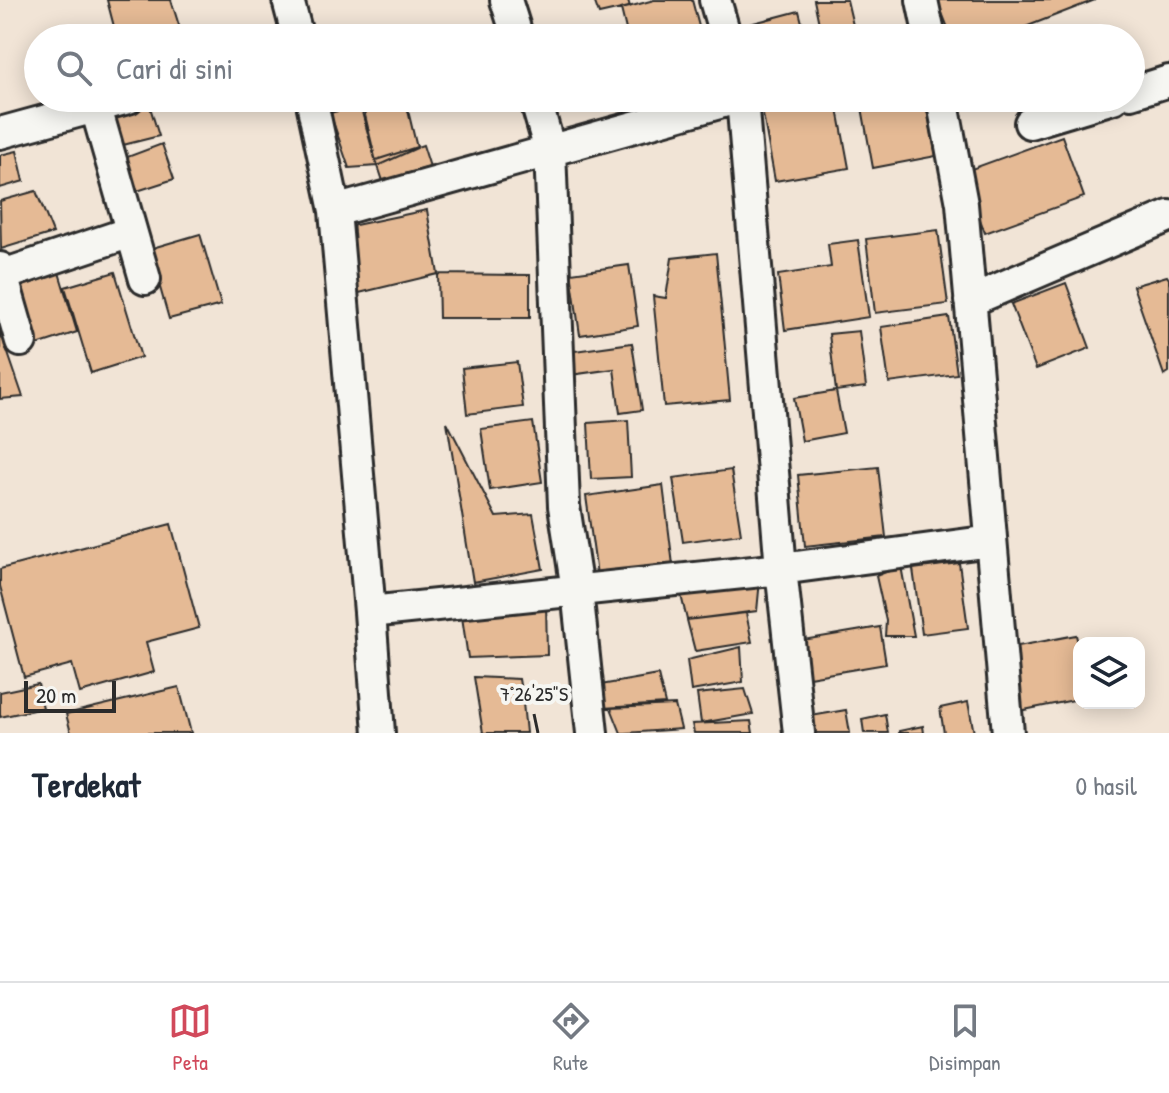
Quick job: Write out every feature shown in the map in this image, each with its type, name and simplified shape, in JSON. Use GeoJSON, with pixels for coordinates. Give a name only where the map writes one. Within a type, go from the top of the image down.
{"type":"FeatureCollection","features":[{"type":"Feature","properties":{"kind":"street"},"geometry":{"type":"LineString","coordinates":[[288,0],[294,24]]}},
{"type":"Feature","properties":{"kind":"street"},"geometry":{"type":"LineString","coordinates":[[506,0],[514,24]]}},
{"type":"Feature","properties":{"kind":"street"},"geometry":{"type":"LineString","coordinates":[[715,0],[722,24]]}},
{"type":"Feature","properties":{"kind":"street"},"geometry":{"type":"LineString","coordinates":[[922,0],[927,24]]}},
{"type":"Feature","properties":{"kind":"street"},"geometry":{"type":"LineString","coordinates":[[1145,89],[1169,81]]}},
{"type":"Feature","properties":{"kind":"street"},"geometry":{"type":"LineString","coordinates":[[0,133],[81,112]]}},
{"type":"Feature","properties":{"kind":"street"},"geometry":{"type":"LineString","coordinates":[[97,112],[145,279]]}},
{"type":"Feature","properties":{"kind":"street"},"geometry":{"type":"LineString","coordinates":[[314,112],[335,211],[379,733]]}},
{"type":"Feature","properties":{"kind":"street"},"geometry":{"type":"LineString","coordinates":[[539,112],[550,150],[564,506],[577,590],[592,733]]}},
{"type":"Feature","properties":{"kind":"street"},"geometry":{"type":"LineString","coordinates":[[335,211],[689,112]]}},
{"type":"Feature","properties":{"kind":"street"},"geometry":{"type":"LineString","coordinates":[[741,112],[781,569],[799,733]]}},
{"type":"Feature","properties":{"kind":"street"},"geometry":{"type":"LineString","coordinates":[[945,112],[962,204],[1008,733]]}},
{"type":"Feature","properties":{"kind":"street"},"geometry":{"type":"LineString","coordinates":[[1030,123],[1067,112]]}},
{"type":"Feature","properties":{"kind":"street"},"geometry":{"type":"LineString","coordinates":[[970,301],[1169,216]]}},
{"type":"Feature","properties":{"kind":"street"},"geometry":{"type":"LineString","coordinates":[[21,341],[1,273],[131,232]]}},
{"type":"Feature","properties":{"kind":"street"},"geometry":{"type":"LineString","coordinates":[[370,612],[781,569],[991,541]]}},
{"type":"Feature","properties":{"kind":"building"},"geometry":{"type":"Polygon","coordinates":[[[107,0],[171,0],[179,24],[113,24],[107,0]]]}},
{"type":"Feature","properties":{"kind":"building"},"geometry":{"type":"Polygon","coordinates":[[[594,0],[628,0],[630,7],[599,14],[594,0]]]}},
{"type":"Feature","properties":{"kind":"building"},"geometry":{"type":"Polygon","coordinates":[[[654,0],[692,0],[698,24],[625,24],[621,9],[654,0]]]}},
{"type":"Feature","properties":{"kind":"building"},"geometry":{"type":"Polygon","coordinates":[[[814,0],[847,0],[853,24],[819,24],[814,0]]]}},
{"type":"Feature","properties":{"kind":"building"},"geometry":{"type":"Polygon","coordinates":[[[937,0],[1095,0],[1033,24],[946,24],[937,0]]]}},
{"type":"Feature","properties":{"kind":"building"},"geometry":{"type":"Polygon","coordinates":[[[799,11],[802,24],[750,24],[799,11]]]}},
{"type":"Feature","properties":{"kind":"building"},"geometry":{"type":"Polygon","coordinates":[[[106,112],[152,112],[159,136],[119,146],[106,112]]]}},
{"type":"Feature","properties":{"kind":"building"},"geometry":{"type":"Polygon","coordinates":[[[362,112],[377,166],[349,168],[330,113],[362,112]]]}},
{"type":"Feature","properties":{"kind":"building"},"geometry":{"type":"Polygon","coordinates":[[[364,112],[408,112],[417,148],[377,166],[364,112]]]}},
{"type":"Feature","properties":{"kind":"building"},"geometry":{"type":"Polygon","coordinates":[[[763,112],[839,112],[849,168],[775,181],[763,112]]]}},
{"type":"Feature","properties":{"kind":"building"},"geometry":{"type":"Polygon","coordinates":[[[863,112],[928,112],[936,156],[873,168],[863,112]]]}},
{"type":"Feature","properties":{"kind":"building"},"geometry":{"type":"Polygon","coordinates":[[[1062,136],[1084,197],[985,233],[963,172],[1062,136]]]}},
{"type":"Feature","properties":{"kind":"building"},"geometry":{"type":"Polygon","coordinates":[[[162,144],[174,179],[131,193],[122,159],[162,144]]]}},
{"type":"Feature","properties":{"kind":"building"},"geometry":{"type":"Polygon","coordinates":[[[423,145],[430,167],[383,181],[376,160],[423,145]]]}},
{"type":"Feature","properties":{"kind":"building"},"geometry":{"type":"Polygon","coordinates":[[[17,151],[24,181],[0,188],[0,155],[17,151]]]}},
{"type":"Feature","properties":{"kind":"building"},"geometry":{"type":"Polygon","coordinates":[[[36,191],[53,233],[1,249],[0,201],[36,191]]]}},
{"type":"Feature","properties":{"kind":"building"},"geometry":{"type":"Polygon","coordinates":[[[427,210],[438,274],[359,293],[346,227],[427,210]]]}},
{"type":"Feature","properties":{"kind":"building"},"geometry":{"type":"Polygon","coordinates":[[[938,230],[948,304],[875,313],[866,239],[938,230]]]}},
{"type":"Feature","properties":{"kind":"building"},"geometry":{"type":"Polygon","coordinates":[[[200,234],[221,305],[169,319],[149,249],[200,234]]]}},
{"type":"Feature","properties":{"kind":"building"},"geometry":{"type":"Polygon","coordinates":[[[858,240],[869,317],[785,330],[778,275],[831,267],[828,244],[858,240]]]}},
{"type":"Feature","properties":{"kind":"building"},"geometry":{"type":"Polygon","coordinates":[[[716,253],[730,400],[664,406],[653,296],[666,298],[672,258],[716,253]]]}},
{"type":"Feature","properties":{"kind":"building"},"geometry":{"type":"Polygon","coordinates":[[[629,265],[638,326],[580,335],[571,273],[629,265]]]}},
{"type":"Feature","properties":{"kind":"building"},"geometry":{"type":"Polygon","coordinates":[[[58,269],[77,332],[34,346],[15,283],[58,269]]]}},
{"type":"Feature","properties":{"kind":"building"},"geometry":{"type":"Polygon","coordinates":[[[115,272],[141,357],[91,373],[65,287],[115,272]]]}},
{"type":"Feature","properties":{"kind":"building"},"geometry":{"type":"Polygon","coordinates":[[[438,274],[530,275],[530,318],[439,318],[438,274]]]}},
{"type":"Feature","properties":{"kind":"building"},"geometry":{"type":"Polygon","coordinates":[[[1167,276],[1169,372],[1164,375],[1133,286],[1167,276]]]}},
{"type":"Feature","properties":{"kind":"building"},"geometry":{"type":"Polygon","coordinates":[[[1066,283],[1090,348],[1036,369],[1011,304],[1066,283]]]}},
{"type":"Feature","properties":{"kind":"building"},"geometry":{"type":"Polygon","coordinates":[[[949,317],[957,374],[889,383],[881,327],[949,317]]]}},
{"type":"Feature","properties":{"kind":"building"},"geometry":{"type":"Polygon","coordinates":[[[0,330],[23,397],[0,399],[0,330]]]}},
{"type":"Feature","properties":{"kind":"building"},"geometry":{"type":"Polygon","coordinates":[[[859,331],[866,387],[836,391],[829,334],[859,331]]]}},
{"type":"Feature","properties":{"kind":"building"},"geometry":{"type":"Polygon","coordinates":[[[632,343],[642,410],[620,413],[614,369],[563,376],[560,353],[632,343]]]}},
{"type":"Feature","properties":{"kind":"building"},"geometry":{"type":"Polygon","coordinates":[[[517,362],[523,407],[467,414],[462,368],[517,362]]]}},
{"type":"Feature","properties":{"kind":"building"},"geometry":{"type":"Polygon","coordinates":[[[836,391],[844,433],[802,441],[794,398],[836,391]]]}},
{"type":"Feature","properties":{"kind":"building"},"geometry":{"type":"Polygon","coordinates":[[[628,420],[631,477],[591,479],[588,423],[628,420]]]}},
{"type":"Feature","properties":{"kind":"building"},"geometry":{"type":"Polygon","coordinates":[[[447,422],[496,517],[533,514],[543,569],[473,582],[447,422]]]}},
{"type":"Feature","properties":{"kind":"building"},"geometry":{"type":"Polygon","coordinates":[[[533,422],[542,482],[490,490],[481,429],[533,422]]]}},
{"type":"Feature","properties":{"kind":"building"},"geometry":{"type":"Polygon","coordinates":[[[878,467],[886,537],[805,546],[798,475],[878,467]]]}},
{"type":"Feature","properties":{"kind":"building"},"geometry":{"type":"Polygon","coordinates":[[[731,470],[741,534],[683,542],[673,478],[731,470]]]}},
{"type":"Feature","properties":{"kind":"building"},"geometry":{"type":"Polygon","coordinates":[[[663,485],[673,565],[597,575],[586,496],[663,485]]]}},
{"type":"Feature","properties":{"kind":"building"},"geometry":{"type":"Polygon","coordinates":[[[171,524],[199,628],[146,642],[154,672],[80,693],[72,664],[24,677],[0,586],[0,569],[171,524]]]}},
{"type":"Feature","properties":{"kind":"building"},"geometry":{"type":"Polygon","coordinates":[[[959,563],[968,628],[922,634],[913,569],[959,563]]]}},
{"type":"Feature","properties":{"kind":"building"},"geometry":{"type":"Polygon","coordinates":[[[901,566],[914,636],[885,636],[886,621],[876,576],[901,566]]]}},
{"type":"Feature","properties":{"kind":"building"},"geometry":{"type":"Polygon","coordinates":[[[760,580],[757,611],[687,620],[680,591],[760,580]]]}},
{"type":"Feature","properties":{"kind":"building"},"geometry":{"type":"Polygon","coordinates":[[[546,601],[547,655],[468,658],[461,610],[546,601]]]}},
{"type":"Feature","properties":{"kind":"building"},"geometry":{"type":"Polygon","coordinates":[[[746,613],[752,642],[695,651],[687,620],[746,613]]]}},
{"type":"Feature","properties":{"kind":"building"},"geometry":{"type":"Polygon","coordinates":[[[880,627],[886,664],[803,678],[797,641],[880,627]]]}},
{"type":"Feature","properties":{"kind":"building"},"geometry":{"type":"Polygon","coordinates":[[[1076,635],[1073,637],[1073,700],[1014,712],[1009,687],[1019,680],[1013,647],[1076,635]]]}},
{"type":"Feature","properties":{"kind":"building"},"geometry":{"type":"Polygon","coordinates":[[[741,647],[743,682],[691,691],[687,660],[741,647]]]}},
{"type":"Feature","properties":{"kind":"building"},"geometry":{"type":"Polygon","coordinates":[[[658,675],[665,704],[603,708],[595,686],[658,675]]]}},
{"type":"Feature","properties":{"kind":"building"},"geometry":{"type":"Polygon","coordinates":[[[474,677],[519,679],[526,733],[483,733],[474,677]]]}},
{"type":"Feature","properties":{"kind":"building"},"geometry":{"type":"Polygon","coordinates":[[[38,684],[43,708],[0,717],[0,692],[38,684]]]}},
{"type":"Feature","properties":{"kind":"building"},"geometry":{"type":"Polygon","coordinates":[[[179,687],[191,733],[71,733],[66,714],[179,687]]]}},
{"type":"Feature","properties":{"kind":"building"},"geometry":{"type":"Polygon","coordinates":[[[745,689],[753,714],[701,723],[697,694],[745,689]]]}},
{"type":"Feature","properties":{"kind":"building"},"geometry":{"type":"Polygon","coordinates":[[[968,702],[974,733],[944,733],[940,708],[968,702]]]}},
{"type":"Feature","properties":{"kind":"building"},"geometry":{"type":"Polygon","coordinates":[[[675,705],[681,729],[626,733],[621,733],[611,708],[675,705]]]}},
{"type":"Feature","properties":{"kind":"building"},"geometry":{"type":"Polygon","coordinates":[[[846,710],[850,733],[814,733],[811,716],[846,710]]]}},
{"type":"Feature","properties":{"kind":"building"},"geometry":{"type":"Polygon","coordinates":[[[885,714],[888,733],[864,733],[862,719],[885,714]]]}},
{"type":"Feature","properties":{"kind":"building"},"geometry":{"type":"Polygon","coordinates":[[[751,721],[753,733],[694,733],[692,724],[751,721]]]}},
{"type":"Feature","properties":{"kind":"building"},"geometry":{"type":"Polygon","coordinates":[[[923,726],[924,733],[899,733],[899,731],[923,726]]]}}]}
